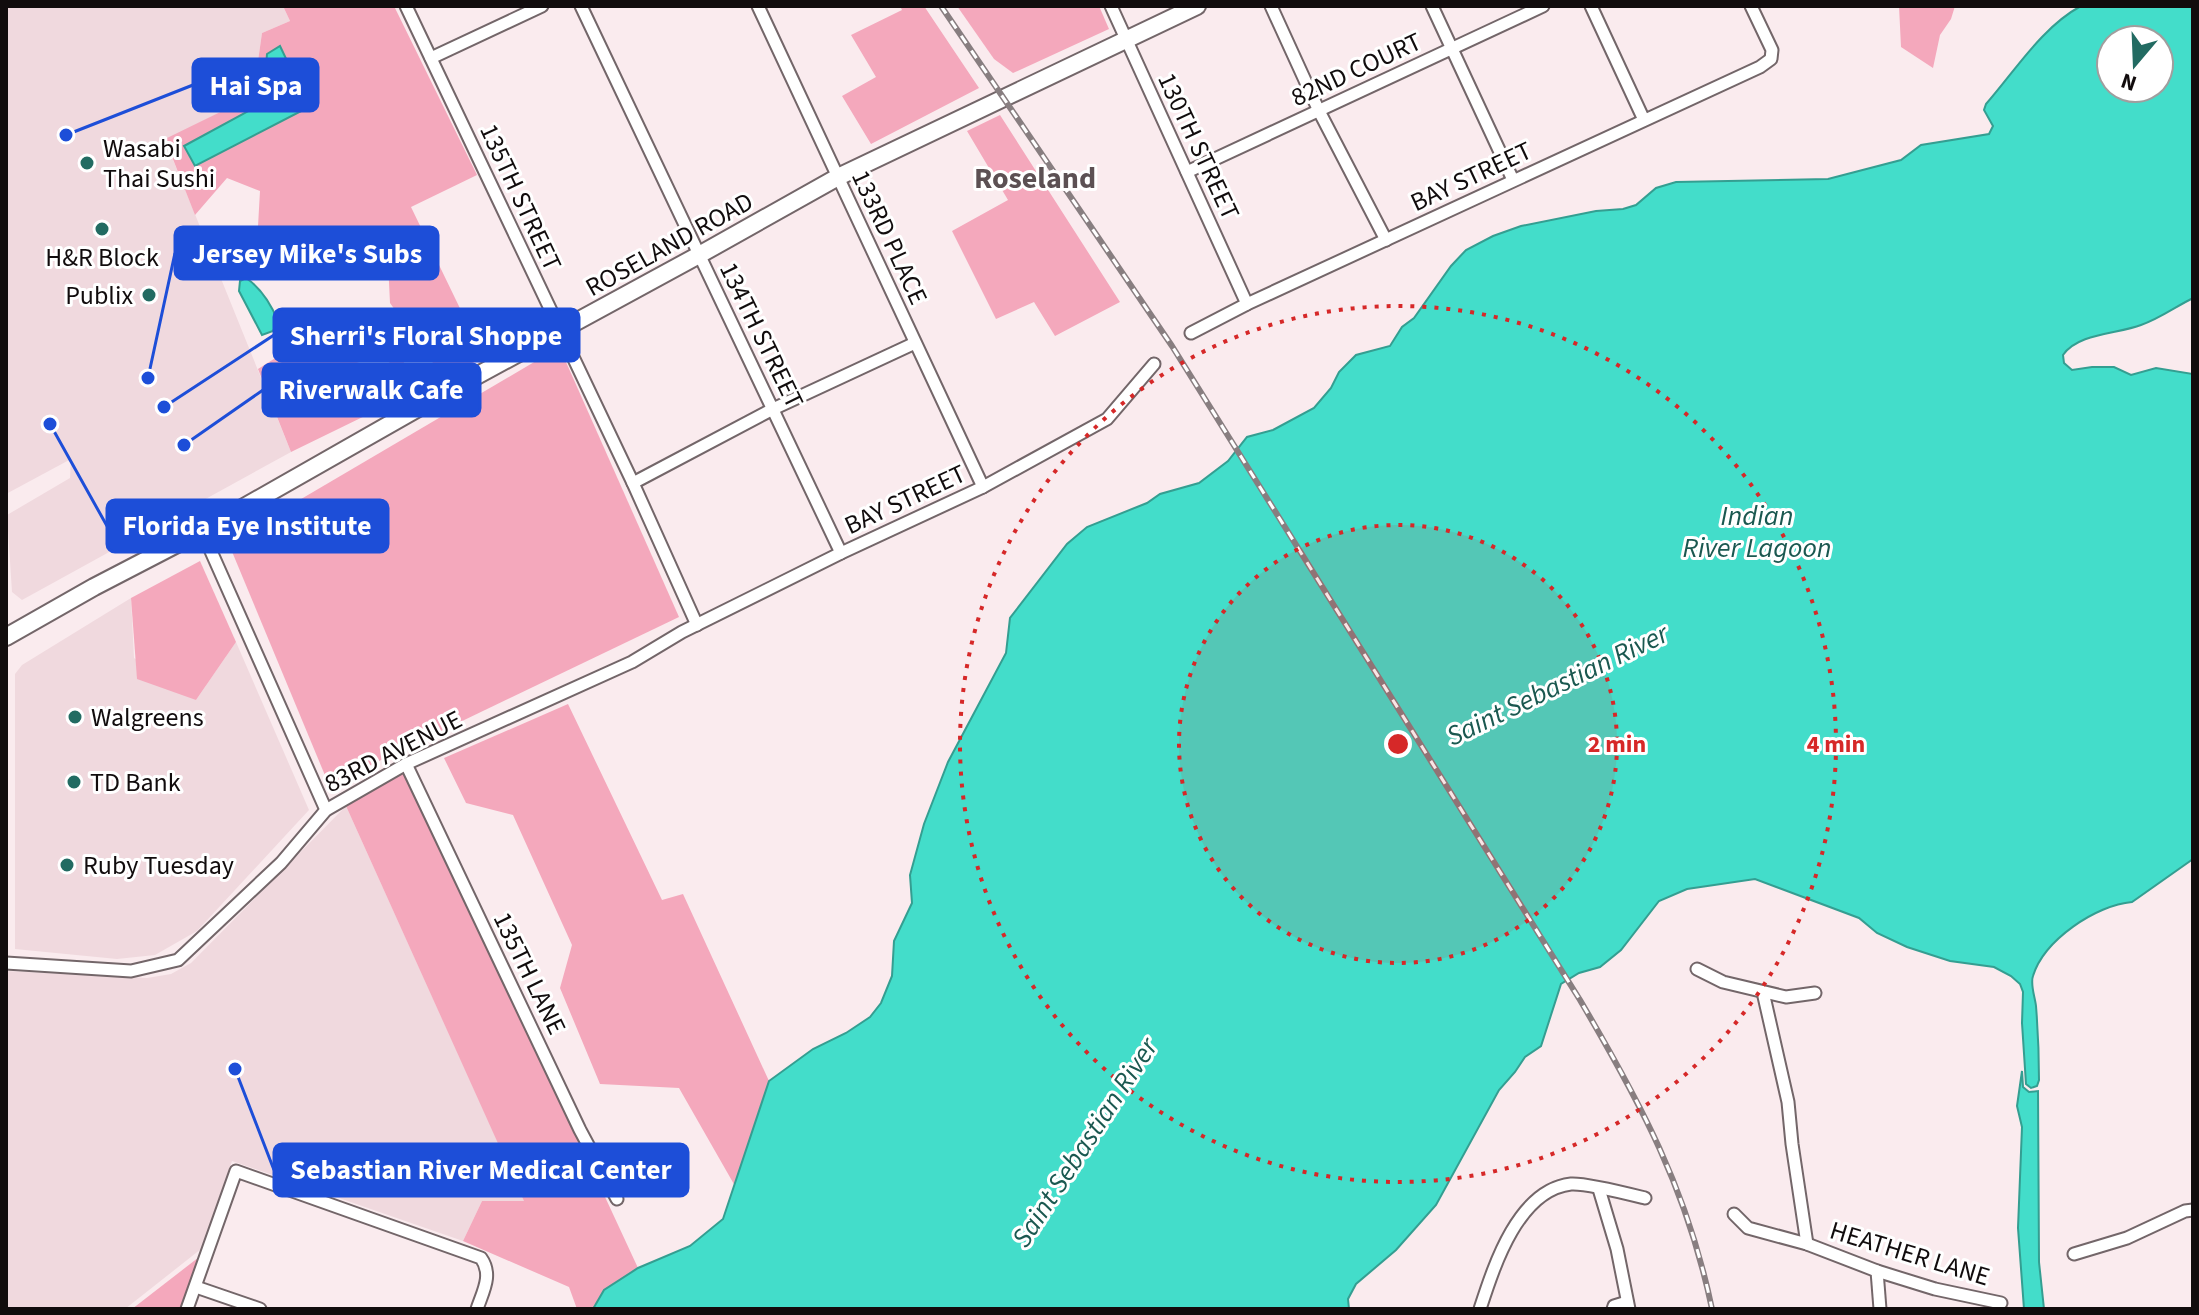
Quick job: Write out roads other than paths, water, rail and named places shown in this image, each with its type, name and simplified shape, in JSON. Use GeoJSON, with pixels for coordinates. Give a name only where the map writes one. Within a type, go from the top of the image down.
{"type":"FeatureCollection","features":[{"type":"Feature","properties":{"kind":"main road","name":"ROSELAND ROAD"},"geometry":{"type":"LineString","coordinates":[[6,637],[838,177],[1197,6]]}},
{"type":"Feature","properties":{"kind":"street","name":"135TH STREET"},"geometry":{"type":"LineString","coordinates":[[406,6],[633,483],[697,625]]}},
{"type":"Feature","properties":{"kind":"street"},"geometry":{"type":"LineString","coordinates":[[431,58],[542,6]]}},
{"type":"Feature","properties":{"kind":"street","name":"134TH STREET"},"geometry":{"type":"LineString","coordinates":[[581,6],[841,553]]}},
{"type":"Feature","properties":{"kind":"street","name":"133RD PLACE"},"geometry":{"type":"LineString","coordinates":[[758,6],[983,487]]}},
{"type":"Feature","properties":{"kind":"street","name":"130TH STREET"},"geometry":{"type":"LineString","coordinates":[[1111,6],[1247,304]]}},
{"type":"Feature","properties":{"kind":"street"},"geometry":{"type":"LineString","coordinates":[[1271,6],[1319,111],[1386,240]]}},
{"type":"Feature","properties":{"kind":"street"},"geometry":{"type":"LineString","coordinates":[[1432,6],[1513,180]]}},
{"type":"Feature","properties":{"kind":"street","name":"82ND COURT"},"geometry":{"type":"LineString","coordinates":[[1187,172],[1543,6]]}},
{"type":"Feature","properties":{"kind":"street"},"geometry":{"type":"LineString","coordinates":[[1591,6],[1644,120]]}},
{"type":"Feature","properties":{"kind":"street","name":"BAY STREET"},"geometry":{"type":"LineString","coordinates":[[1191,333],[1247,304],[1760,67],[1771,59],[1772,50],[1751,6]]}},
{"type":"Feature","properties":{"kind":"street"},"geometry":{"type":"LineString","coordinates":[[633,483],[773,409],[915,343]]}},
{"type":"Feature","properties":{"kind":"street","name":"BAY STREET"},"geometry":{"type":"LineString","coordinates":[[697,625],[983,487],[1107,419],[1154,364]]}},
{"type":"Feature","properties":{"kind":"street"},"geometry":{"type":"LineString","coordinates":[[202,531],[326,810]]}},
{"type":"Feature","properties":{"kind":"street","name":"83RD AVENUE"},"geometry":{"type":"LineString","coordinates":[[6,963],[131,971],[178,960],[281,863],[326,810],[406,764],[632,662],[697,625]]}},
{"type":"Feature","properties":{"kind":"street","name":"135TH LANE"},"geometry":{"type":"LineString","coordinates":[[406,764],[580,1130],[617,1199]]}},
{"type":"Feature","properties":{"kind":"street"},"geometry":{"type":"LineString","coordinates":[[1697,969],[1723,982],[1786,997],[1815,993]]}},
{"type":"Feature","properties":{"kind":"street"},"geometry":{"type":"LineString","coordinates":[[1763,992],[1788,1102],[1807,1244]]}},
{"type":"Feature","properties":{"kind":"street"},"geometry":{"type":"LineString","coordinates":[[187,1309],[236,1171],[481,1258],[487,1267],[488,1277],[477,1309]]}},
{"type":"Feature","properties":{"kind":"street"},"geometry":{"type":"LineString","coordinates":[[1480,1309],[1514,1226],[1531,1206],[1552,1191],[1572,1184],[1645,1198]]}},
{"type":"Feature","properties":{"kind":"street"},"geometry":{"type":"LineString","coordinates":[[1599,1189],[1617,1249],[1628,1305],[1614,1306],[1613,1309]]}},
{"type":"Feature","properties":{"kind":"street"},"geometry":{"type":"LineString","coordinates":[[2074,1254],[2127,1238],[2193,1210]]}},
{"type":"Feature","properties":{"kind":"street","name":"HEATHER LANE"},"geometry":{"type":"LineString","coordinates":[[1734,1214],[1748,1228],[1807,1244],[1935,1289],[2001,1303]]}},
{"type":"Feature","properties":{"kind":"street"},"geometry":{"type":"LineString","coordinates":[[1877,1271],[1880,1309]]}},
{"type":"Feature","properties":{"kind":"street"},"geometry":{"type":"LineString","coordinates":[[196,1287],[260,1309]]}},
{"type":"Feature","properties":{"kind":"water","name":"Indian River Lagoon"},"geometry":{"type":"Polygon","coordinates":[[[2081,6],[2193,6],[2193,298],[2148,322],[2078,342],[2063,355],[2064,363],[2072,370],[2114,367],[2131,375],[2156,368],[2193,374],[2193,859],[2132,902],[2103,910],[2073,927],[2039,963],[2032,983],[2038,1034],[2037,1086],[2031,1088],[2026,1084],[2023,992],[2011,976],[1994,967],[1950,961],[1907,947],[1877,933],[1859,918],[1755,879],[1687,889],[1659,901],[1621,950],[1600,967],[1579,973],[1561,984],[1541,1046],[1525,1057],[1499,1090],[1436,1205],[1396,1250],[1356,1284],[1348,1299],[1349,1309],[593,1309],[604,1290],[638,1268],[690,1246],[723,1219],[769,1081],[813,1049],[870,1017],[881,1003],[892,976],[894,941],[912,903],[910,875],[924,824],[948,762],[1006,653],[1010,618],[1067,544],[1087,527],[1147,503],[1160,494],[1199,483],[1228,461],[1247,437],[1273,430],[1314,408],[1331,388],[1339,372],[1356,355],[1390,346],[1466,250],[1521,226],[1636,205],[1656,188],[1676,182],[1828,179],[1901,160],[1921,145],[1989,134],[1993,126],[1984,110],[1986,104],[2054,26],[2081,6]]]}},
{"type":"Feature","properties":{"kind":"water"},"geometry":{"type":"Polygon","coordinates":[[[280,46],[309,107],[195,166],[184,146],[263,103],[267,54],[280,46]]]}},
{"type":"Feature","properties":{"kind":"water"},"geometry":{"type":"Polygon","coordinates":[[[246,278],[261,292],[272,309],[278,321],[273,331],[262,335],[239,291],[240,281],[246,278]]]}},
{"type":"Feature","properties":{"kind":"water"},"geometry":{"type":"Polygon","coordinates":[[[2022,1071],[2023,1087],[2029,1092],[2038,1091],[2039,1262],[2044,1309],[2024,1309],[2018,1228],[2022,1127],[2017,1106],[2022,1071]]]}},
{"type":"Feature","properties":{"kind":"railway"},"geometry":{"type":"LineString","coordinates":[[941,6],[1172,346],[1580,1000],[1660,1148],[1689,1225],[1712,1309]]}},
{"type":"Feature","properties":{"kind":"place","name":"Hai Spa"},"geometry":{"type":"Point","coordinates":[66,135]}},
{"type":"Feature","properties":{"kind":"place","name":"Wasabi Thai Sushi"},"geometry":{"type":"Point","coordinates":[87,163]}},
{"type":"Feature","properties":{"kind":"place","name":"H&R Block"},"geometry":{"type":"Point","coordinates":[102,229]}},
{"type":"Feature","properties":{"kind":"place","name":"Publix"},"geometry":{"type":"Point","coordinates":[149,295]}},
{"type":"Feature","properties":{"kind":"place","name":"Jersey Mike's Subs"},"geometry":{"type":"Point","coordinates":[148,378]}},
{"type":"Feature","properties":{"kind":"place","name":"Sherri's Floral Shoppe"},"geometry":{"type":"Point","coordinates":[164,407]}},
{"type":"Feature","properties":{"kind":"place","name":"Florida Eye Institute"},"geometry":{"type":"Point","coordinates":[50,424]}},
{"type":"Feature","properties":{"kind":"place","name":"Riverwalk Cafe"},"geometry":{"type":"Point","coordinates":[184,445]}},
{"type":"Feature","properties":{"kind":"place","name":"Walgreens"},"geometry":{"type":"Point","coordinates":[75,717]}},
{"type":"Feature","properties":{"kind":"place","name":"TD Bank"},"geometry":{"type":"Point","coordinates":[74,782]}},
{"type":"Feature","properties":{"kind":"place","name":"Ruby Tuesday"},"geometry":{"type":"Point","coordinates":[67,865]}},
{"type":"Feature","properties":{"kind":"place","name":"Sebastian River Medical Center"},"geometry":{"type":"Point","coordinates":[235,1069]}},
{"type":"Feature","properties":{"kind":"district","name":"Roseland"},"geometry":{"type":"Point","coordinates":[1035,178]}},
{"type":"Feature","properties":{"kind":"water label","name":"Saint Sebastian River"},"geometry":{"type":"Point","coordinates":[1557,684]}},
{"type":"Feature","properties":{"kind":"water label","name":"Saint Sebastian River"},"geometry":{"type":"Point","coordinates":[1084,1142]}}]}
